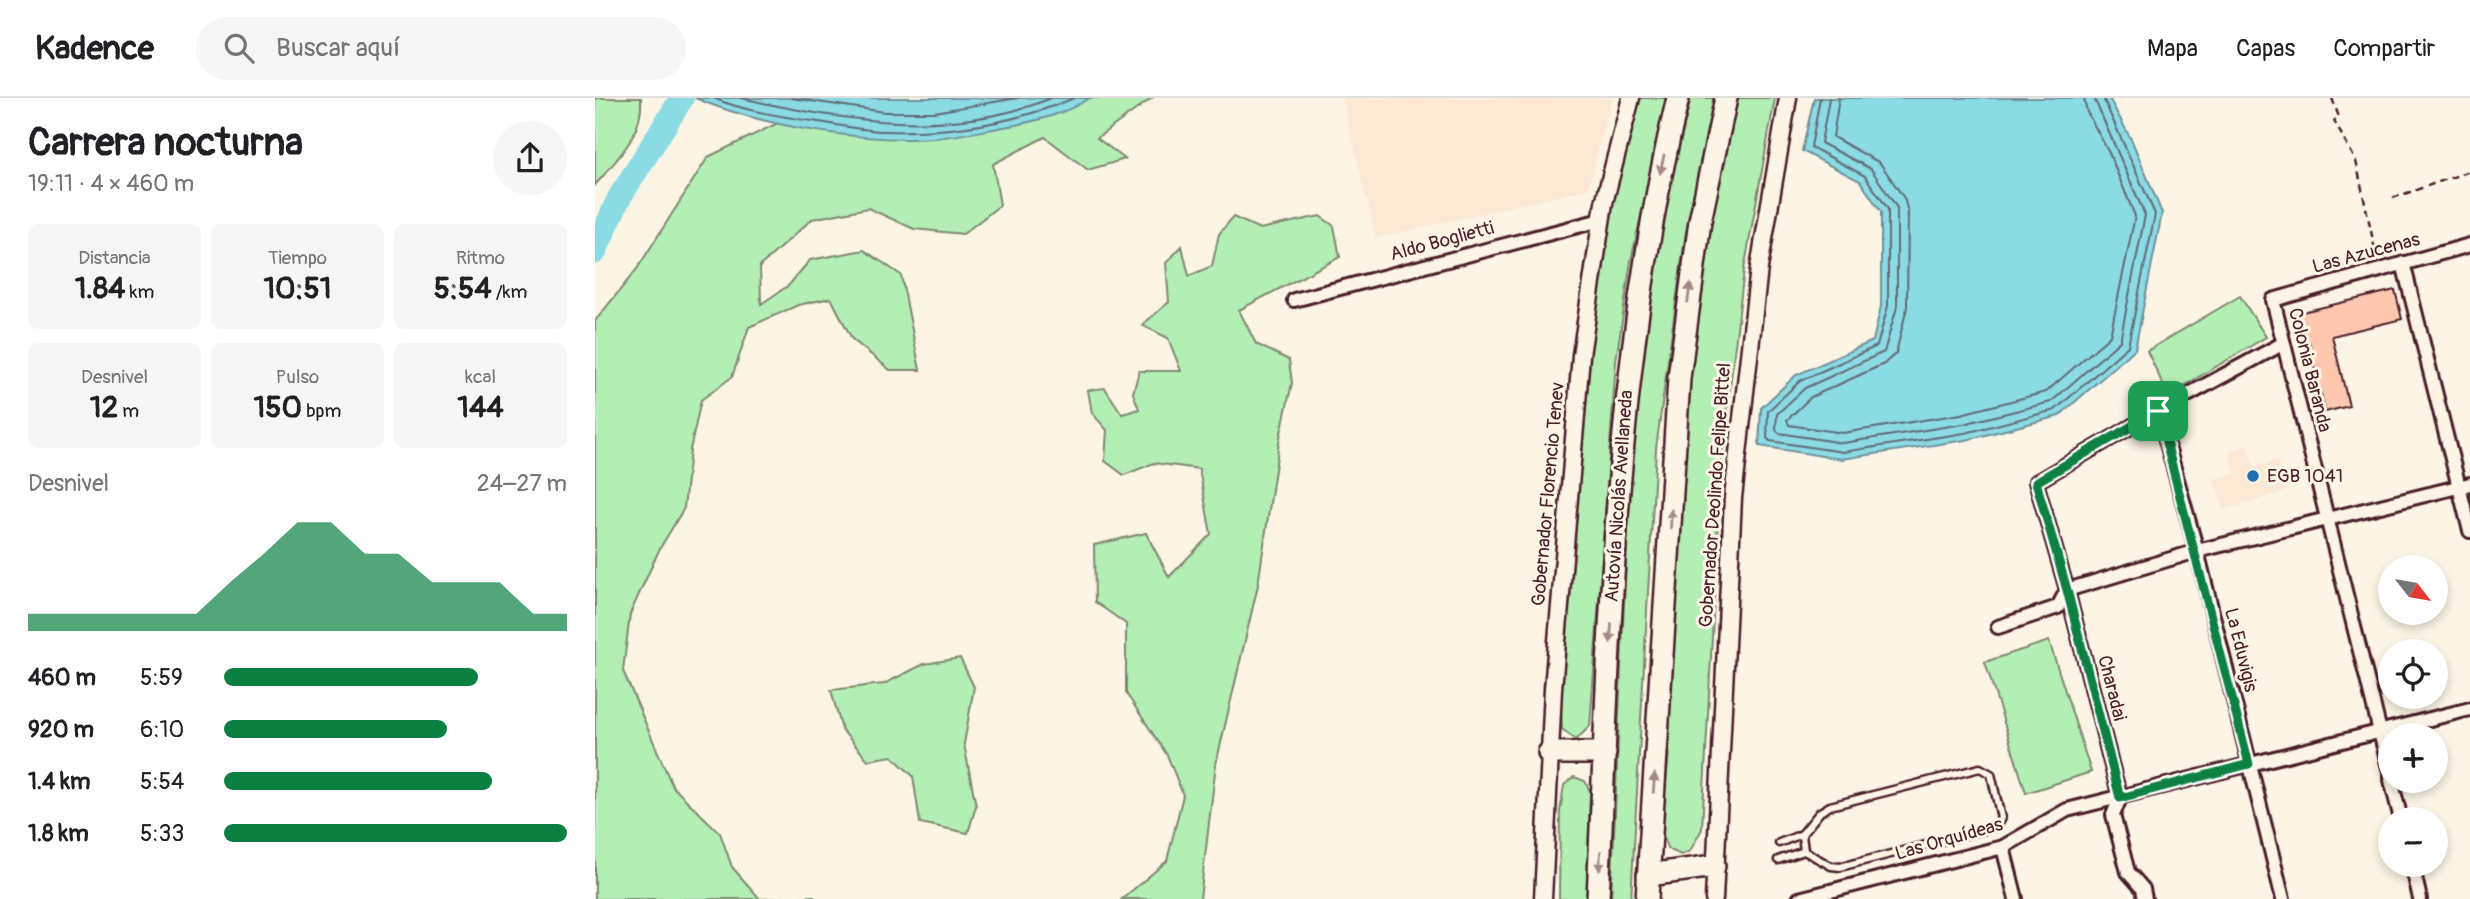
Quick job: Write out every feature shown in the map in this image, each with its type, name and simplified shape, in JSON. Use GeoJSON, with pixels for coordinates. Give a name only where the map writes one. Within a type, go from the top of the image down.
{"type":"FeatureCollection","features":[{"type":"Feature","properties":{"kind":"highway","name":"Autovía Nicolás Avellaneda"},"geometry":{"type":"LineString","coordinates":[[1598,899],[1626,382],[1652,215],[1678,98]]}},
{"type":"Feature","properties":{"kind":"highway"},"geometry":{"type":"LineString","coordinates":[[1647,899],[1679,378],[1700,221],[1726,98]]}},
{"type":"Feature","properties":{"kind":"highway"},"geometry":{"type":"LineString","coordinates":[[1549,753],[1605,753]]}},
{"type":"Feature","properties":{"kind":"highway"},"geometry":{"type":"LineString","coordinates":[[1648,875],[1714,866]]}},
{"type":"Feature","properties":{"kind":"street","name":"Gobernador Florencio Tenev"},"geometry":{"type":"LineString","coordinates":[[1543,899],[1549,753],[1573,437],[1586,308],[1601,220],[1631,98]]}},
{"type":"Feature","properties":{"kind":"street","name":"Gobernador Deolindo Felipe Bittel"},"geometry":{"type":"LineString","coordinates":[[1714,899],[1733,498],[1759,268],[1788,98]]}},
{"type":"Feature","properties":{"kind":"street","name":"Aldo Boglietti"},"geometry":{"type":"LineString","coordinates":[[1294,300],[1601,220]]}},
{"type":"Feature","properties":{"kind":"street","name":"Las Azucenas"},"geometry":{"type":"LineString","coordinates":[[2273,300],[2379,268],[2470,245]]}},
{"type":"Feature","properties":{"kind":"street"},"geometry":{"type":"LineString","coordinates":[[2403,263],[2464,485],[2470,531]]}},
{"type":"Feature","properties":{"kind":"street","name":"Colonia Baranda"},"geometry":{"type":"LineString","coordinates":[[2273,300],[2378,724]]}},
{"type":"Feature","properties":{"kind":"street"},"geometry":{"type":"LineString","coordinates":[[2158,411],[2282,344]]}},
{"type":"Feature","properties":{"kind":"street","name":"Charadai"},"geometry":{"type":"LineString","coordinates":[[2145,899],[2143,889],[2128,872],[2116,827],[2113,815],[2120,798],[2067,590],[2036,482],[2158,411]]}},
{"type":"Feature","properties":{"kind":"street","name":"La Eduvigis"},"geometry":{"type":"LineString","coordinates":[[2158,411],[2197,551],[2283,899]]}},
{"type":"Feature","properties":{"kind":"street"},"geometry":{"type":"LineString","coordinates":[[1998,627],[2059,607],[2067,590],[2197,551],[2464,485]]}},
{"type":"Feature","properties":{"kind":"street","name":"Las Orquídeas"},"geometry":{"type":"LineString","coordinates":[[2415,723],[2470,709]]}},
{"type":"Feature","properties":{"kind":"street","name":"Las Orquídeas"},"geometry":{"type":"LineString","coordinates":[[1799,899],[2003,847],[2067,810],[2378,732]]}},
{"type":"Feature","properties":{"kind":"street"},"geometry":{"type":"LineString","coordinates":[[2003,847],[2016,899]]}},
{"type":"Feature","properties":{"kind":"street"},"geometry":{"type":"LineString","coordinates":[[2415,877],[2420,899]]}},
{"type":"Feature","properties":{"kind":"lane"},"geometry":{"type":"LineString","coordinates":[[1778,860],[1804,851],[1840,867],[1993,828],[1999,824],[2001,818],[1991,774],[1980,768],[1825,808],[1802,834],[1779,843]]}},
{"type":"Feature","properties":{"kind":"lane"},"geometry":{"type":"LineString","coordinates":[[1802,834],[1804,851]]}},
{"type":"Feature","properties":{"kind":"path"},"geometry":{"type":"LineString","coordinates":[[2332,98],[2339,117],[2335,121],[2356,161],[2379,268]]}},
{"type":"Feature","properties":{"kind":"path"},"geometry":{"type":"LineString","coordinates":[[2393,198],[2470,171]]}},
{"type":"Feature","properties":{"kind":"shaded area"},"geometry":{"type":"Polygon","coordinates":[[[1342,98],[1612,98],[1588,189],[1376,238],[1342,98]]]}},
{"type":"Feature","properties":{"kind":"shaded area","name":"EGB 1041"},"geometry":{"type":"Polygon","coordinates":[[[2248,445],[2254,467],[2277,460],[2287,491],[2223,510],[2214,479],[2235,473],[2229,451],[2248,445]]]}},
{"type":"Feature","properties":{"kind":"green space"},"geometry":{"type":"Polygon","coordinates":[[[595,98],[641,98],[641,111],[634,134],[620,156],[595,185],[595,98]]]}},
{"type":"Feature","properties":{"kind":"green space"},"geometry":{"type":"Polygon","coordinates":[[[1089,98],[1152,98],[1097,138],[1125,159],[1088,170],[1045,137],[993,164],[1000,205],[963,234],[914,229],[868,208],[812,219],[760,266],[761,304],[789,285],[810,260],[864,250],[901,275],[920,370],[890,370],[852,339],[831,298],[798,305],[749,327],[732,377],[701,400],[690,450],[684,508],[659,550],[630,614],[623,671],[673,787],[720,833],[732,867],[760,899],[595,899],[595,321],[637,269],[708,157],[778,123],[883,138],[1089,98]]]}},
{"type":"Feature","properties":{"kind":"green space"},"geometry":{"type":"Polygon","coordinates":[[[1639,98],[1667,98],[1631,261],[1616,361],[1590,726],[1576,740],[1562,729],[1560,693],[1594,317],[1612,207],[1639,98]]]}},
{"type":"Feature","properties":{"kind":"green space"},"geometry":{"type":"Polygon","coordinates":[[[1691,98],[1716,98],[1685,237],[1656,448],[1631,899],[1611,899],[1628,534],[1639,389],[1656,261],[1691,98]]]}},
{"type":"Feature","properties":{"kind":"green space"},"geometry":{"type":"Polygon","coordinates":[[[1738,98],[1775,98],[1744,270],[1721,463],[1702,829],[1690,851],[1681,855],[1668,849],[1664,840],[1662,815],[1669,750],[1674,586],[1685,422],[1705,259],[1719,178],[1738,98]]]}},
{"type":"Feature","properties":{"kind":"green space"},"geometry":{"type":"Polygon","coordinates":[[[1320,216],[1334,226],[1340,257],[1239,310],[1256,344],[1289,360],[1292,383],[1279,442],[1258,585],[1216,764],[1200,899],[1122,899],[1167,861],[1183,795],[1167,755],[1126,693],[1126,624],[1095,602],[1094,545],[1146,533],[1169,577],[1211,534],[1199,469],[1154,463],[1124,475],[1105,461],[1107,430],[1092,413],[1088,390],[1105,388],[1122,414],[1139,409],[1133,393],[1139,371],[1181,371],[1168,338],[1142,325],[1169,302],[1166,263],[1182,246],[1189,276],[1212,266],[1219,234],[1233,217],[1260,229],[1320,216]]]}},
{"type":"Feature","properties":{"kind":"green space"},"geometry":{"type":"Polygon","coordinates":[[[2240,296],[2266,337],[2168,395],[2147,351],[2240,296]]]}},
{"type":"Feature","properties":{"kind":"green space"},"geometry":{"type":"Polygon","coordinates":[[[2049,641],[2091,772],[2026,793],[1985,662],[2049,641]]]}},
{"type":"Feature","properties":{"kind":"green space"},"geometry":{"type":"Polygon","coordinates":[[[960,658],[974,687],[964,744],[976,806],[968,833],[920,823],[913,776],[892,756],[868,760],[842,730],[831,690],[884,684],[924,664],[960,658]]]}},
{"type":"Feature","properties":{"kind":"green space"},"geometry":{"type":"Polygon","coordinates":[[[1574,777],[1585,781],[1590,791],[1587,899],[1559,899],[1560,811],[1564,785],[1574,777]]]}},
{"type":"Feature","properties":{"kind":"green space"},"geometry":{"type":"Polygon","coordinates":[[[814,896],[815,899],[760,899],[814,896]]]}},
{"type":"Feature","properties":{"kind":"water"},"geometry":{"type":"Polygon","coordinates":[[[695,98],[1089,98],[1059,113],[1026,123],[952,136],[907,139],[845,135],[781,124],[750,117],[695,98]]]}},
{"type":"Feature","properties":{"kind":"water"},"geometry":{"type":"Polygon","coordinates":[[[1814,98],[2109,98],[2132,141],[2162,213],[2135,349],[2059,416],[1966,440],[1842,459],[1759,446],[1761,408],[1796,375],[1873,341],[1881,306],[1881,212],[1860,181],[1802,151],[1814,98]]]}},
{"type":"Feature","properties":{"kind":"building"},"geometry":{"type":"Polygon","coordinates":[[[2395,290],[2402,319],[2332,336],[2349,406],[2325,412],[2309,342],[2301,344],[2294,314],[2395,290]]]}},
{"type":"Feature","properties":{"kind":"waterway"},"geometry":{"type":"LineString","coordinates":[[595,252],[619,198],[682,98]]}},
{"type":"Feature","properties":{"kind":"place","name":"EGB 1041"},"geometry":{"type":"Point","coordinates":[2253,476]}},
{"type":"Feature","properties":{"kind":"route"},"geometry":{"type":"LineString","coordinates":[[2158,411],[2197,551],[2249,764],[2120,798],[2067,590],[2036,482],[2158,411]]}}]}
